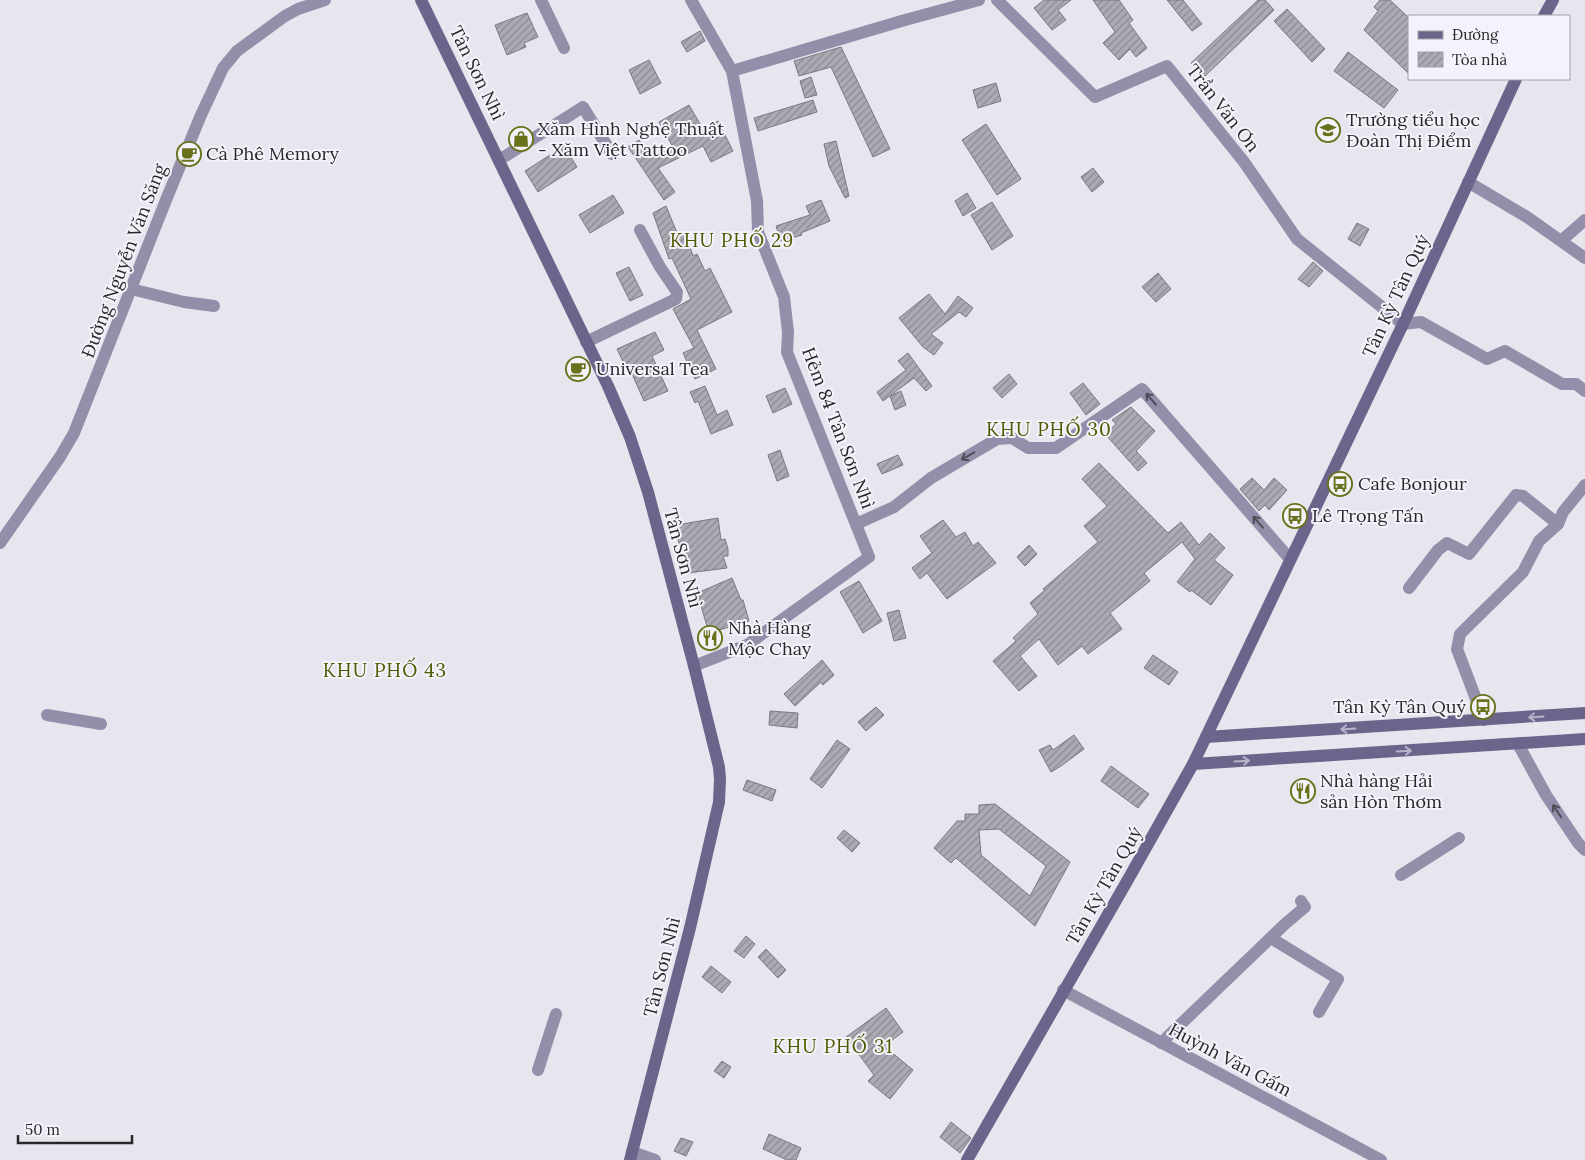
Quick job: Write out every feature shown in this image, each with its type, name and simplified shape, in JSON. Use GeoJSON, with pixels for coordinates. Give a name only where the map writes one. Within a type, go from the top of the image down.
{"type":"FeatureCollection","features":[{"type":"Feature","properties":{"kind":"main road","name":"Tân Sơn Nhì"},"geometry":{"type":"LineString","coordinates":[[421,0],[608,386],[634,449],[648,492],[719,767],[719,802],[688,936],[631,1156]]}},
{"type":"Feature","properties":{"kind":"main road"},"geometry":{"type":"LineString","coordinates":[[1545,15],[1553,0]]}},
{"type":"Feature","properties":{"kind":"main road","name":"Tân Kỳ Tân Quý"},"geometry":{"type":"LineString","coordinates":[[966,1160],[1193,764],[1403,324],[1516,80]]}},
{"type":"Feature","properties":{"kind":"main road"},"geometry":{"type":"LineString","coordinates":[[1206,738],[1585,713]]}},
{"type":"Feature","properties":{"kind":"main road"},"geometry":{"type":"LineString","coordinates":[[1193,764],[1585,739]]}},
{"type":"Feature","properties":{"kind":"street","name":"Đường Nguyễn Văn Săng"},"geometry":{"type":"LineString","coordinates":[[0,543],[60,457],[74,433],[201,115],[223,68],[237,51],[285,16],[298,9],[326,0]]}},
{"type":"Feature","properties":{"kind":"street"},"geometry":{"type":"LineString","coordinates":[[540,0],[564,48]]}},
{"type":"Feature","properties":{"kind":"street","name":"Hẻm 84 Tân Sơn Nhì"},"geometry":{"type":"LineString","coordinates":[[691,0],[732,71],[757,200],[758,232],[784,297],[788,332],[787,352],[869,557],[747,645],[694,666]]}},
{"type":"Feature","properties":{"kind":"street"},"geometry":{"type":"LineString","coordinates":[[732,71],[979,0]]}},
{"type":"Feature","properties":{"kind":"street","name":"Trần Văn Ơn"},"geometry":{"type":"LineString","coordinates":[[997,0],[1095,97],[1167,66],[1244,162],[1297,239],[1403,324]]}},
{"type":"Feature","properties":{"kind":"street"},"geometry":{"type":"LineString","coordinates":[[500,160],[583,107],[612,154]]}},
{"type":"Feature","properties":{"kind":"street"},"geometry":{"type":"LineString","coordinates":[[1468,182],[1489,193],[1562,240],[1585,258]]}},
{"type":"Feature","properties":{"kind":"street"},"geometry":{"type":"LineString","coordinates":[[1562,240],[1585,220]]}},
{"type":"Feature","properties":{"kind":"street"},"geometry":{"type":"LineString","coordinates":[[586,342],[676,299],[677,292],[660,267],[640,230]]}},
{"type":"Feature","properties":{"kind":"street"},"geometry":{"type":"LineString","coordinates":[[131,289],[184,302],[214,306]]}},
{"type":"Feature","properties":{"kind":"street"},"geometry":{"type":"LineString","coordinates":[[1403,324],[1421,322],[1487,359],[1505,352],[1562,384],[1576,384],[1585,390]]}},
{"type":"Feature","properties":{"kind":"street"},"geometry":{"type":"LineString","coordinates":[[856,524],[894,507],[931,478],[997,439],[1012,438],[1028,448],[1056,448],[1142,389],[1290,559]]}},
{"type":"Feature","properties":{"kind":"street"},"geometry":{"type":"LineString","coordinates":[[1484,720],[1457,649],[1460,634],[1523,572],[1539,541],[1558,524],[1563,512],[1585,485]]}},
{"type":"Feature","properties":{"kind":"street"},"geometry":{"type":"LineString","coordinates":[[1409,588],[1438,550],[1447,542],[1469,554],[1516,495],[1522,496],[1558,524]]}},
{"type":"Feature","properties":{"kind":"street"},"geometry":{"type":"LineString","coordinates":[[48,715],[101,724]]}},
{"type":"Feature","properties":{"kind":"street"},"geometry":{"type":"LineString","coordinates":[[1518,744],[1546,795],[1578,843],[1585,850]]}},
{"type":"Feature","properties":{"kind":"street"},"geometry":{"type":"LineString","coordinates":[[1401,875],[1459,838]]}},
{"type":"Feature","properties":{"kind":"street"},"geometry":{"type":"LineString","coordinates":[[1161,1044],[1305,907],[1301,901]]}},
{"type":"Feature","properties":{"kind":"street"},"geometry":{"type":"LineString","coordinates":[[1271,938],[1338,979],[1319,1012]]}},
{"type":"Feature","properties":{"kind":"street","name":"Huỳnh Văn Gấm"},"geometry":{"type":"LineString","coordinates":[[1063,990],[1381,1160]]}},
{"type":"Feature","properties":{"kind":"street"},"geometry":{"type":"LineString","coordinates":[[538,1070],[556,1014]]}},
{"type":"Feature","properties":{"kind":"street"},"geometry":{"type":"LineString","coordinates":[[631,1156],[655,1160]]}},
{"type":"Feature","properties":{"kind":"building"},"geometry":{"type":"Polygon","coordinates":[[[1044,0],[1071,0],[1058,10],[1066,20],[1052,30],[1034,8],[1044,0]]]}},
{"type":"Feature","properties":{"kind":"building"},"geometry":{"type":"Polygon","coordinates":[[[1093,0],[1119,0],[1133,20],[1129,23],[1147,48],[1136,57],[1130,49],[1119,60],[1103,43],[1115,32],[1093,0]]]}},
{"type":"Feature","properties":{"kind":"building"},"geometry":{"type":"Polygon","coordinates":[[[1167,0],[1183,0],[1202,24],[1192,31],[1167,0]]]}},
{"type":"Feature","properties":{"kind":"building"},"geometry":{"type":"Polygon","coordinates":[[[1258,0],[1265,0],[1274,10],[1204,77],[1191,63],[1258,0]]]}},
{"type":"Feature","properties":{"kind":"building"},"geometry":{"type":"Polygon","coordinates":[[[1380,0],[1390,0],[1408,17],[1408,73],[1364,30],[1378,11],[1374,7],[1380,0]]]}},
{"type":"Feature","properties":{"kind":"building"},"geometry":{"type":"Polygon","coordinates":[[[1287,9],[1325,49],[1312,62],[1274,21],[1287,9]]]}},
{"type":"Feature","properties":{"kind":"building"},"geometry":{"type":"Polygon","coordinates":[[[527,13],[538,37],[524,43],[526,47],[507,55],[495,25],[527,13]]]}},
{"type":"Feature","properties":{"kind":"building"},"geometry":{"type":"Polygon","coordinates":[[[700,31],[705,41],[687,52],[681,42],[700,31]]]}},
{"type":"Feature","properties":{"kind":"building"},"geometry":{"type":"Polygon","coordinates":[[[841,47],[890,149],[873,157],[831,67],[799,76],[794,61],[841,47]]]}},
{"type":"Feature","properties":{"kind":"building"},"geometry":{"type":"Polygon","coordinates":[[[1348,52],[1398,90],[1384,108],[1334,71],[1348,52]]]}},
{"type":"Feature","properties":{"kind":"building"},"geometry":{"type":"Polygon","coordinates":[[[649,60],[661,83],[640,94],[629,70],[649,60]]]}},
{"type":"Feature","properties":{"kind":"building"},"geometry":{"type":"Polygon","coordinates":[[[811,77],[817,95],[805,98],[800,81],[811,77]]]}},
{"type":"Feature","properties":{"kind":"building"},"geometry":{"type":"Polygon","coordinates":[[[996,83],[1001,101],[978,108],[973,90],[996,83]]]}},
{"type":"Feature","properties":{"kind":"building"},"geometry":{"type":"Polygon","coordinates":[[[813,100],[817,112],[758,131],[754,118],[813,100]]]}},
{"type":"Feature","properties":{"kind":"building"},"geometry":{"type":"Polygon","coordinates":[[[689,105],[703,129],[718,121],[733,151],[711,162],[703,146],[658,168],[675,192],[664,200],[628,147],[639,140],[652,158],[673,147],[659,122],[689,105]]]}},
{"type":"Feature","properties":{"kind":"building"},"geometry":{"type":"Polygon","coordinates":[[[986,124],[1021,179],[997,195],[962,140],[986,124]]]}},
{"type":"Feature","properties":{"kind":"building"},"geometry":{"type":"Polygon","coordinates":[[[836,141],[849,196],[845,198],[829,166],[824,144],[836,141]]]}},
{"type":"Feature","properties":{"kind":"building"},"geometry":{"type":"Polygon","coordinates":[[[564,146],[577,167],[538,192],[525,171],[564,146]]]}},
{"type":"Feature","properties":{"kind":"building"},"geometry":{"type":"Polygon","coordinates":[[[1093,168],[1104,182],[1092,192],[1081,177],[1093,168]]]}},
{"type":"Feature","properties":{"kind":"building"},"geometry":{"type":"Polygon","coordinates":[[[967,193],[976,208],[963,216],[955,201],[967,193]]]}},
{"type":"Feature","properties":{"kind":"building"},"geometry":{"type":"Polygon","coordinates":[[[613,195],[624,213],[590,233],[579,215],[613,195]]]}},
{"type":"Feature","properties":{"kind":"building"},"geometry":{"type":"Polygon","coordinates":[[[821,200],[830,221],[801,233],[802,235],[781,241],[776,226],[810,215],[806,206],[821,200]]]}},
{"type":"Feature","properties":{"kind":"building"},"geometry":{"type":"Polygon","coordinates":[[[992,202],[1013,236],[992,250],[971,215],[992,202]]]}},
{"type":"Feature","properties":{"kind":"building"},"geometry":{"type":"Polygon","coordinates":[[[666,206],[678,235],[685,233],[693,256],[697,254],[705,271],[710,268],[732,312],[697,330],[716,369],[695,379],[683,353],[694,348],[673,309],[691,299],[672,258],[669,259],[653,213],[666,206]]]}},
{"type":"Feature","properties":{"kind":"building"},"geometry":{"type":"Polygon","coordinates":[[[1357,223],[1369,229],[1360,246],[1348,239],[1357,223]]]}},
{"type":"Feature","properties":{"kind":"building"},"geometry":{"type":"Polygon","coordinates":[[[1313,262],[1323,271],[1309,287],[1298,279],[1313,262]]]}},
{"type":"Feature","properties":{"kind":"building"},"geometry":{"type":"Polygon","coordinates":[[[629,267],[643,295],[630,301],[616,273],[629,267]]]}},
{"type":"Feature","properties":{"kind":"building"},"geometry":{"type":"Polygon","coordinates":[[[1158,273],[1171,289],[1156,302],[1142,287],[1158,273]]]}},
{"type":"Feature","properties":{"kind":"building"},"geometry":{"type":"Polygon","coordinates":[[[929,294],[945,314],[958,296],[973,308],[966,317],[959,312],[931,334],[943,343],[934,355],[923,347],[899,318],[929,294]]]}},
{"type":"Feature","properties":{"kind":"building"},"geometry":{"type":"Polygon","coordinates":[[[655,332],[664,350],[652,356],[668,391],[644,401],[629,367],[626,368],[617,349],[655,332]]]}},
{"type":"Feature","properties":{"kind":"building"},"geometry":{"type":"Polygon","coordinates":[[[908,353],[932,386],[926,391],[914,378],[883,401],[877,392],[906,370],[898,361],[908,353]]]}},
{"type":"Feature","properties":{"kind":"building"},"geometry":{"type":"Polygon","coordinates":[[[1009,374],[1017,384],[1002,398],[993,388],[1009,374]]]}},
{"type":"Feature","properties":{"kind":"building"},"geometry":{"type":"Polygon","coordinates":[[[1083,383],[1100,404],[1086,415],[1070,393],[1083,383]]]}},
{"type":"Feature","properties":{"kind":"building"},"geometry":{"type":"Polygon","coordinates":[[[705,386],[717,415],[727,410],[733,425],[711,434],[698,401],[695,403],[690,392],[705,386]]]}},
{"type":"Feature","properties":{"kind":"building"},"geometry":{"type":"Polygon","coordinates":[[[785,388],[792,404],[773,413],[766,396],[785,388]]]}},
{"type":"Feature","properties":{"kind":"building"},"geometry":{"type":"Polygon","coordinates":[[[901,391],[906,405],[895,410],[890,396],[901,391]]]}},
{"type":"Feature","properties":{"kind":"building"},"geometry":{"type":"Polygon","coordinates":[[[1131,407],[1155,431],[1136,451],[1147,463],[1138,471],[1105,434],[1116,424],[1112,420],[1131,407]]]}},
{"type":"Feature","properties":{"kind":"building"},"geometry":{"type":"Polygon","coordinates":[[[780,450],[789,476],[777,481],[768,455],[780,450]]]}},
{"type":"Feature","properties":{"kind":"building"},"geometry":{"type":"Polygon","coordinates":[[[898,455],[903,465],[882,474],[877,464],[898,455]]]}},
{"type":"Feature","properties":{"kind":"building"},"geometry":{"type":"Polygon","coordinates":[[[1099,463],[1168,533],[1181,522],[1199,545],[1210,533],[1225,548],[1214,560],[1233,575],[1211,605],[1191,590],[1190,592],[1177,582],[1195,559],[1182,542],[1144,573],[1150,581],[1110,613],[1122,629],[1088,654],[1082,646],[1058,665],[1039,639],[1020,656],[1037,676],[1019,691],[993,661],[1016,641],[1013,638],[1038,614],[1030,603],[1045,590],[1043,589],[1098,542],[1084,526],[1107,506],[1082,479],[1099,463]]]}},
{"type":"Feature","properties":{"kind":"building"},"geometry":{"type":"Polygon","coordinates":[[[1252,478],[1264,490],[1274,478],[1287,490],[1269,510],[1265,505],[1259,511],[1240,489],[1252,478]]]}},
{"type":"Feature","properties":{"kind":"building"},"geometry":{"type":"Polygon","coordinates":[[[718,518],[721,540],[725,539],[728,549],[728,556],[723,556],[727,568],[688,573],[684,543],[679,544],[676,525],[718,518]]]}},
{"type":"Feature","properties":{"kind":"building"},"geometry":{"type":"Polygon","coordinates":[[[943,520],[956,537],[965,532],[973,546],[978,542],[996,563],[947,599],[927,573],[920,579],[912,568],[932,553],[920,536],[943,520]]]}},
{"type":"Feature","properties":{"kind":"building"},"geometry":{"type":"Polygon","coordinates":[[[1029,545],[1037,554],[1025,566],[1017,557],[1029,545]]]}},
{"type":"Feature","properties":{"kind":"building"},"geometry":{"type":"Polygon","coordinates":[[[732,578],[741,600],[743,600],[749,621],[709,633],[701,606],[695,594],[732,578]]]}},
{"type":"Feature","properties":{"kind":"building"},"geometry":{"type":"Polygon","coordinates":[[[859,581],[882,621],[863,633],[840,592],[859,581]]]}},
{"type":"Feature","properties":{"kind":"building"},"geometry":{"type":"Polygon","coordinates":[[[899,610],[906,638],[894,641],[887,613],[899,610]]]}},
{"type":"Feature","properties":{"kind":"building"},"geometry":{"type":"Polygon","coordinates":[[[1153,655],[1178,672],[1169,685],[1144,668],[1153,655]]]}},
{"type":"Feature","properties":{"kind":"building"},"geometry":{"type":"Polygon","coordinates":[[[822,660],[834,675],[823,685],[821,682],[795,706],[784,694],[822,660]]]}},
{"type":"Feature","properties":{"kind":"building"},"geometry":{"type":"Polygon","coordinates":[[[876,707],[884,715],[866,731],[858,722],[876,707]]]}},
{"type":"Feature","properties":{"kind":"building"},"geometry":{"type":"Polygon","coordinates":[[[770,711],[798,713],[797,728],[769,725],[770,711]]]}},
{"type":"Feature","properties":{"kind":"building"},"geometry":{"type":"Polygon","coordinates":[[[1074,735],[1084,749],[1051,772],[1039,750],[1050,745],[1053,750],[1074,735]]]}},
{"type":"Feature","properties":{"kind":"building"},"geometry":{"type":"Polygon","coordinates":[[[837,740],[850,749],[822,788],[810,779],[837,740]]]}},
{"type":"Feature","properties":{"kind":"building"},"geometry":{"type":"Polygon","coordinates":[[[1111,766],[1149,794],[1138,808],[1101,781],[1111,766]]]}},
{"type":"Feature","properties":{"kind":"building"},"geometry":{"type":"Polygon","coordinates":[[[747,780],[776,790],[772,801],[743,790],[747,780]]]}},
{"type":"Feature","properties":{"kind":"building"},"geometry":{"type":"Polygon","coordinates":[[[995,804],[1070,862],[1035,926],[956,858],[951,863],[934,848],[957,821],[965,821],[965,814],[979,814],[979,805],[995,804]],[[999,829],[979,830],[981,855],[1030,896],[1046,866],[999,829]]]}},
{"type":"Feature","properties":{"kind":"building"},"geometry":{"type":"Polygon","coordinates":[[[844,830],[860,843],[852,852],[837,838],[844,830]]]}},
{"type":"Feature","properties":{"kind":"building"},"geometry":{"type":"Polygon","coordinates":[[[746,936],[755,944],[744,958],[734,951],[746,936]]]}},
{"type":"Feature","properties":{"kind":"building"},"geometry":{"type":"Polygon","coordinates":[[[766,949],[786,970],[778,978],[758,957],[766,949]]]}},
{"type":"Feature","properties":{"kind":"building"},"geometry":{"type":"Polygon","coordinates":[[[711,966],[731,982],[722,993],[702,977],[711,966]]]}},
{"type":"Feature","properties":{"kind":"building"},"geometry":{"type":"Polygon","coordinates":[[[886,1008],[903,1032],[884,1046],[913,1070],[890,1099],[868,1081],[874,1075],[846,1037],[886,1008]]]}},
{"type":"Feature","properties":{"kind":"building"},"geometry":{"type":"Polygon","coordinates":[[[722,1061],[731,1067],[724,1078],[714,1071],[722,1061]]]}},
{"type":"Feature","properties":{"kind":"building"},"geometry":{"type":"Polygon","coordinates":[[[951,1122],[971,1138],[960,1153],[940,1137],[951,1122]]]}},
{"type":"Feature","properties":{"kind":"building"},"geometry":{"type":"Polygon","coordinates":[[[769,1134],[801,1148],[796,1160],[787,1160],[763,1149],[769,1134]]]}},
{"type":"Feature","properties":{"kind":"building"},"geometry":{"type":"Polygon","coordinates":[[[681,1138],[693,1142],[686,1156],[674,1151],[681,1138]]]}},
{"type":"Feature","properties":{"kind":"place","name":"Trường tiểu học Đoàn Thị Điểm"},"geometry":{"type":"Point","coordinates":[1328,130]}},
{"type":"Feature","properties":{"kind":"place","name":"Xăm Hình Nghệ Thuật - Xăm Việt Tattoo"},"geometry":{"type":"Point","coordinates":[521,139]}},
{"type":"Feature","properties":{"kind":"place","name":"Cà Phê Memory"},"geometry":{"type":"Point","coordinates":[189,154]}},
{"type":"Feature","properties":{"kind":"place","name":"Universal Tea"},"geometry":{"type":"Point","coordinates":[578,369]}},
{"type":"Feature","properties":{"kind":"place","name":"Cafe Bonjour"},"geometry":{"type":"Point","coordinates":[1340,484]}},
{"type":"Feature","properties":{"kind":"place","name":"Lê Trọng Tấn"},"geometry":{"type":"Point","coordinates":[1295,516]}},
{"type":"Feature","properties":{"kind":"place","name":"Nhà Hàng Mộc Chay"},"geometry":{"type":"Point","coordinates":[710,638]}},
{"type":"Feature","properties":{"kind":"place","name":"Tân Kỳ Tân Quý"},"geometry":{"type":"Point","coordinates":[1483,707]}},
{"type":"Feature","properties":{"kind":"place","name":"Nhà hàng Hải sản Hòn Thơm"},"geometry":{"type":"Point","coordinates":[1303,791]}},
{"type":"Feature","properties":{"kind":"district","name":"KHU PHỐ 29"},"geometry":{"type":"Point","coordinates":[732,240]}},
{"type":"Feature","properties":{"kind":"district","name":"KHU PHỐ 30"},"geometry":{"type":"Point","coordinates":[1049,429]}},
{"type":"Feature","properties":{"kind":"district","name":"KHU PHỐ 43"},"geometry":{"type":"Point","coordinates":[385,670]}},
{"type":"Feature","properties":{"kind":"district","name":"KHU PHỐ 31"},"geometry":{"type":"Point","coordinates":[833,1046]}}]}
